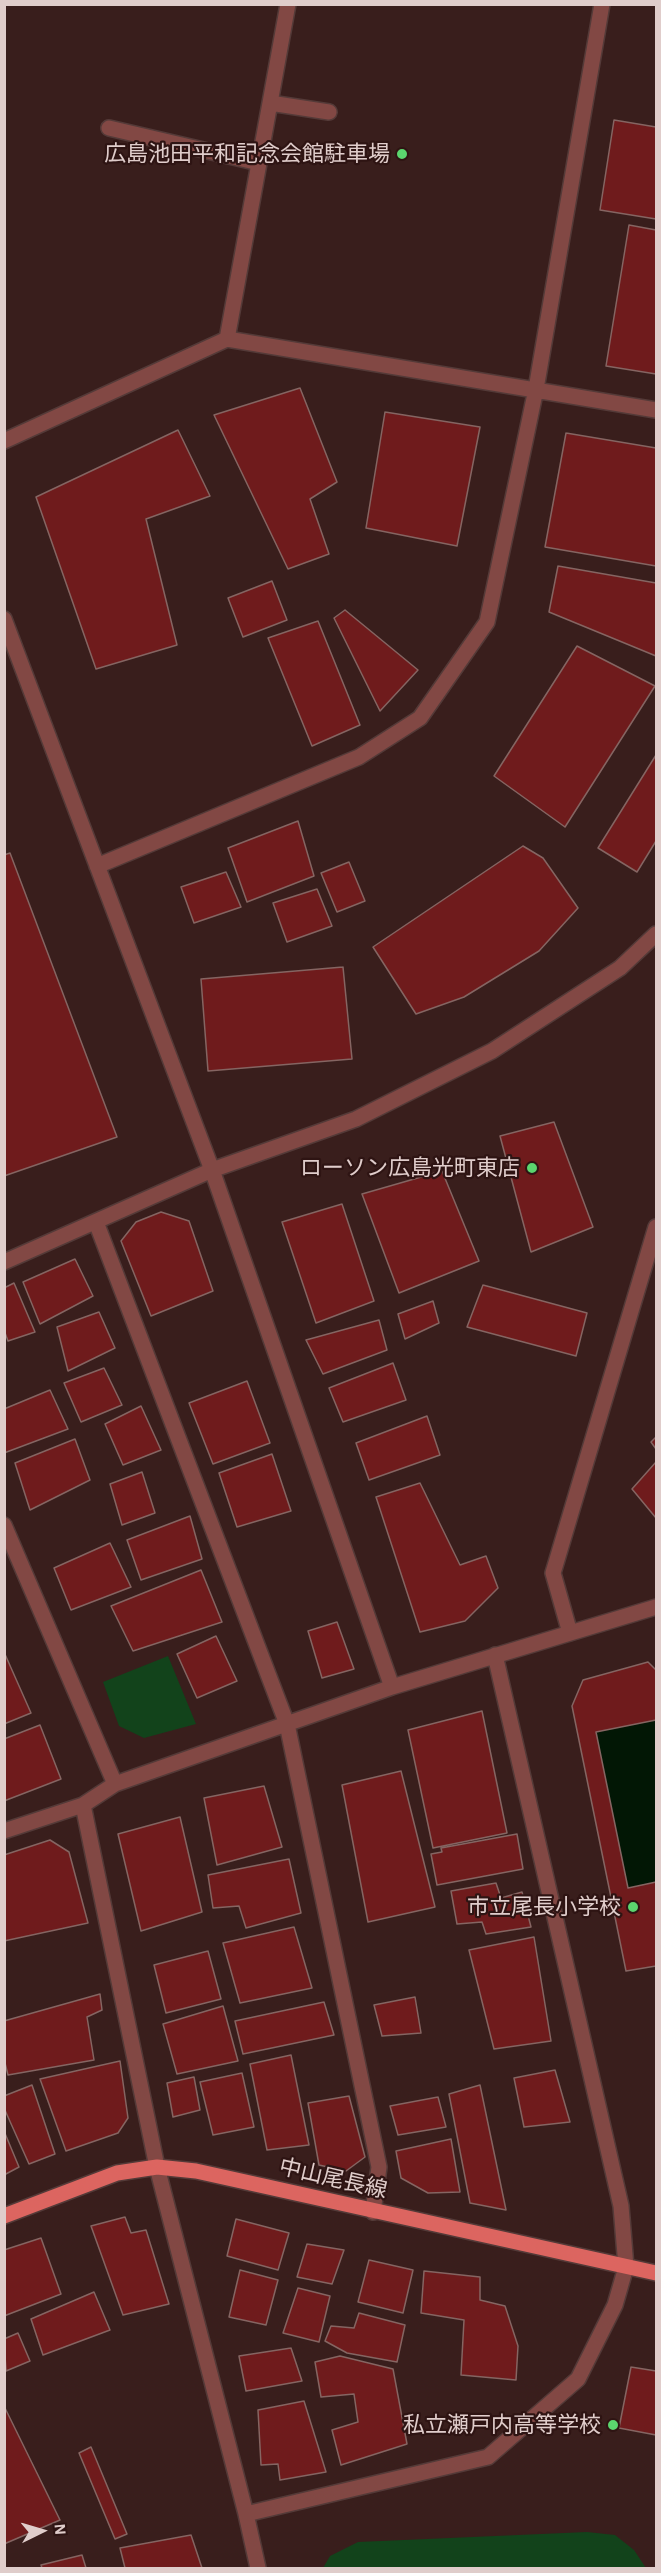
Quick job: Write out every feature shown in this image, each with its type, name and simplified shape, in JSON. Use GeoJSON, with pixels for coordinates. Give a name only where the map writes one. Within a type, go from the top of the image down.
{"type":"FeatureCollection","features":[{"type":"Feature","properties":{"kind":"main road","name":"中山尾長線"},"geometry":{"type":"LineString","coordinates":[[4,2216],[117,2173],[157,2167],[196,2171],[657,2273]]}},
{"type":"Feature","properties":{"kind":"street"},"geometry":{"type":"LineString","coordinates":[[227,339],[288,4]]}},
{"type":"Feature","properties":{"kind":"street"},"geometry":{"type":"LineString","coordinates":[[97,866],[359,757],[420,718],[487,622],[536,389],[602,4]]}},
{"type":"Feature","properties":{"kind":"street"},"geometry":{"type":"LineString","coordinates":[[270,103],[329,112]]}},
{"type":"Feature","properties":{"kind":"street"},"geometry":{"type":"LineString","coordinates":[[109,128],[259,163]]}},
{"type":"Feature","properties":{"kind":"street"},"geometry":{"type":"LineString","coordinates":[[4,441],[227,339],[657,410]]}},
{"type":"Feature","properties":{"kind":"street"},"geometry":{"type":"LineString","coordinates":[[4,619],[212,1170],[392,1687]]}},
{"type":"Feature","properties":{"kind":"street"},"geometry":{"type":"LineString","coordinates":[[4,1262],[212,1170],[356,1119],[492,1051],[621,968],[653,942]]}},
{"type":"Feature","properties":{"kind":"street"},"geometry":{"type":"LineString","coordinates":[[96,1222],[286,1724],[379,2167],[373,2212]]}},
{"type":"Feature","properties":{"kind":"street"},"geometry":{"type":"LineString","coordinates":[[570,1633],[553,1573],[657,1227]]}},
{"type":"Feature","properties":{"kind":"street"},"geometry":{"type":"LineString","coordinates":[[4,1525],[115,1784]]}},
{"type":"Feature","properties":{"kind":"street"},"geometry":{"type":"LineString","coordinates":[[4,1831],[83,1805],[115,1784],[392,1687],[657,1607]]}},
{"type":"Feature","properties":{"kind":"street"},"geometry":{"type":"LineString","coordinates":[[246,2514],[488,2457],[578,2379],[615,2305],[626,2266],[621,2206],[495,1655]]}},
{"type":"Feature","properties":{"kind":"street"},"geometry":{"type":"LineString","coordinates":[[83,1805],[157,2167],[258,2568]]}},
{"type":"Feature","properties":{"kind":"green space"},"geometry":{"type":"Polygon","coordinates":[[[168,1656],[196,1724],[144,1738],[119,1726],[103,1682],[168,1656]]]}},
{"type":"Feature","properties":{"kind":"green space"},"geometry":{"type":"Polygon","coordinates":[[[587,2532],[615,2535],[634,2550],[646,2568],[323,2568],[330,2556],[358,2542],[587,2532]]]}},
{"type":"Feature","properties":{"kind":"shaded area"},"geometry":{"type":"Polygon","coordinates":[[[656,1720],[656,1882],[628,1888],[596,1732],[656,1720]]]}},
{"type":"Feature","properties":{"kind":"building"},"geometry":{"type":"Polygon","coordinates":[[[614,120],[656,127],[656,219],[600,210],[614,120]]]}},
{"type":"Feature","properties":{"kind":"building"},"geometry":{"type":"Polygon","coordinates":[[[629,225],[656,230],[656,374],[606,366],[629,225]]]}},
{"type":"Feature","properties":{"kind":"building"},"geometry":{"type":"Polygon","coordinates":[[[300,388],[337,482],[310,499],[329,554],[288,569],[214,415],[300,388]]]}},
{"type":"Feature","properties":{"kind":"building"},"geometry":{"type":"Polygon","coordinates":[[[385,412],[480,427],[457,546],[366,528],[385,412]]]}},
{"type":"Feature","properties":{"kind":"building"},"geometry":{"type":"Polygon","coordinates":[[[178,430],[210,496],[146,519],[177,645],[96,669],[36,497],[178,430]]]}},
{"type":"Feature","properties":{"kind":"building"},"geometry":{"type":"Polygon","coordinates":[[[566,433],[656,448],[656,566],[545,547],[566,433]]]}},
{"type":"Feature","properties":{"kind":"building"},"geometry":{"type":"Polygon","coordinates":[[[558,566],[656,583],[656,656],[549,612],[558,566]]]}},
{"type":"Feature","properties":{"kind":"building"},"geometry":{"type":"Polygon","coordinates":[[[272,581],[287,620],[243,637],[228,598],[272,581]]]}},
{"type":"Feature","properties":{"kind":"building"},"geometry":{"type":"Polygon","coordinates":[[[345,610],[418,670],[380,711],[334,618],[345,610]]]}},
{"type":"Feature","properties":{"kind":"building"},"geometry":{"type":"Polygon","coordinates":[[[318,621],[360,725],[312,746],[268,638],[318,621]]]}},
{"type":"Feature","properties":{"kind":"building"},"geometry":{"type":"Polygon","coordinates":[[[577,646],[655,686],[565,827],[494,776],[577,646]]]}},
{"type":"Feature","properties":{"kind":"building"},"geometry":{"type":"Polygon","coordinates":[[[656,755],[656,841],[637,872],[598,848],[656,755]]]}},
{"type":"Feature","properties":{"kind":"building"},"geometry":{"type":"Polygon","coordinates":[[[298,821],[314,876],[247,902],[228,848],[298,821]]]}},
{"type":"Feature","properties":{"kind":"building"},"geometry":{"type":"Polygon","coordinates":[[[523,846],[543,858],[578,908],[539,951],[464,997],[416,1014],[373,947],[523,846]]]}},
{"type":"Feature","properties":{"kind":"building"},"geometry":{"type":"Polygon","coordinates":[[[10,853],[117,1137],[4,1176],[4,855],[10,853]]]}},
{"type":"Feature","properties":{"kind":"building"},"geometry":{"type":"Polygon","coordinates":[[[349,862],[365,901],[337,912],[321,873],[349,862]]]}},
{"type":"Feature","properties":{"kind":"building"},"geometry":{"type":"Polygon","coordinates":[[[226,872],[241,907],[194,923],[181,887],[226,872]]]}},
{"type":"Feature","properties":{"kind":"building"},"geometry":{"type":"Polygon","coordinates":[[[317,889],[332,926],[287,942],[273,903],[317,889]]]}},
{"type":"Feature","properties":{"kind":"building"},"geometry":{"type":"Polygon","coordinates":[[[343,967],[352,1059],[208,1071],[201,979],[343,967]]]}},
{"type":"Feature","properties":{"kind":"building"},"geometry":{"type":"Polygon","coordinates":[[[554,1122],[593,1227],[531,1252],[500,1136],[554,1122]]]}},
{"type":"Feature","properties":{"kind":"building"},"geometry":{"type":"Polygon","coordinates":[[[442,1171],[479,1261],[399,1293],[362,1194],[442,1171]]]}},
{"type":"Feature","properties":{"kind":"building"},"geometry":{"type":"Polygon","coordinates":[[[342,1204],[374,1301],[316,1323],[282,1222],[342,1204]]]}},
{"type":"Feature","properties":{"kind":"building"},"geometry":{"type":"Polygon","coordinates":[[[161,1212],[189,1221],[213,1291],[151,1316],[121,1241],[136,1222],[161,1212]]]}},
{"type":"Feature","properties":{"kind":"building"},"geometry":{"type":"Polygon","coordinates":[[[75,1259],[93,1296],[40,1324],[23,1282],[75,1259]]]}},
{"type":"Feature","properties":{"kind":"building"},"geometry":{"type":"Polygon","coordinates":[[[14,1283],[35,1332],[8,1341],[4,1330],[4,1288],[14,1283]]]}},
{"type":"Feature","properties":{"kind":"building"},"geometry":{"type":"Polygon","coordinates":[[[483,1285],[587,1313],[576,1356],[467,1327],[483,1285]]]}},
{"type":"Feature","properties":{"kind":"building"},"geometry":{"type":"Polygon","coordinates":[[[433,1301],[439,1323],[405,1339],[398,1314],[433,1301]]]}},
{"type":"Feature","properties":{"kind":"building"},"geometry":{"type":"Polygon","coordinates":[[[99,1312],[115,1348],[68,1371],[57,1327],[99,1312]]]}},
{"type":"Feature","properties":{"kind":"building"},"geometry":{"type":"Polygon","coordinates":[[[379,1320],[387,1350],[323,1374],[306,1340],[379,1320]]]}},
{"type":"Feature","properties":{"kind":"building"},"geometry":{"type":"Polygon","coordinates":[[[393,1363],[406,1400],[343,1422],[329,1388],[393,1363]]]}},
{"type":"Feature","properties":{"kind":"building"},"geometry":{"type":"Polygon","coordinates":[[[104,1368],[122,1405],[81,1422],[64,1383],[104,1368]]]}},
{"type":"Feature","properties":{"kind":"building"},"geometry":{"type":"Polygon","coordinates":[[[247,1381],[270,1443],[213,1464],[189,1403],[247,1381]]]}},
{"type":"Feature","properties":{"kind":"building"},"geometry":{"type":"Polygon","coordinates":[[[50,1390],[68,1429],[4,1453],[4,1409],[50,1390]]]}},
{"type":"Feature","properties":{"kind":"building"},"geometry":{"type":"Polygon","coordinates":[[[141,1406],[161,1450],[123,1465],[105,1424],[141,1406]]]}},
{"type":"Feature","properties":{"kind":"building"},"geometry":{"type":"Polygon","coordinates":[[[427,1416],[440,1455],[369,1480],[356,1443],[427,1416]]]}},
{"type":"Feature","properties":{"kind":"building"},"geometry":{"type":"Polygon","coordinates":[[[656,1437],[656,1449],[651,1442],[656,1437]]]}},
{"type":"Feature","properties":{"kind":"building"},"geometry":{"type":"Polygon","coordinates":[[[75,1439],[90,1480],[30,1510],[15,1463],[75,1439]]]}},
{"type":"Feature","properties":{"kind":"building"},"geometry":{"type":"Polygon","coordinates":[[[272,1454],[291,1511],[237,1527],[219,1473],[272,1454]]]}},
{"type":"Feature","properties":{"kind":"building"},"geometry":{"type":"Polygon","coordinates":[[[656,1462],[656,1518],[632,1489],[656,1462]]]}},
{"type":"Feature","properties":{"kind":"building"},"geometry":{"type":"Polygon","coordinates":[[[142,1472],[155,1513],[122,1525],[110,1484],[142,1472]]]}},
{"type":"Feature","properties":{"kind":"building"},"geometry":{"type":"Polygon","coordinates":[[[420,1483],[460,1565],[486,1556],[498,1588],[465,1621],[420,1632],[376,1497],[420,1483]]]}},
{"type":"Feature","properties":{"kind":"building"},"geometry":{"type":"Polygon","coordinates":[[[190,1516],[202,1559],[141,1580],[127,1540],[190,1516]]]}},
{"type":"Feature","properties":{"kind":"building"},"geometry":{"type":"Polygon","coordinates":[[[110,1543],[131,1587],[71,1610],[54,1568],[110,1543]]]}},
{"type":"Feature","properties":{"kind":"building"},"geometry":{"type":"Polygon","coordinates":[[[201,1570],[222,1622],[133,1651],[111,1606],[201,1570]]]}},
{"type":"Feature","properties":{"kind":"building"},"geometry":{"type":"Polygon","coordinates":[[[337,1622],[354,1669],[322,1678],[308,1631],[337,1622]]]}},
{"type":"Feature","properties":{"kind":"building"},"geometry":{"type":"Polygon","coordinates":[[[216,1636],[237,1681],[197,1698],[177,1654],[216,1636]]]}},
{"type":"Feature","properties":{"kind":"building"},"geometry":{"type":"Polygon","coordinates":[[[4,1652],[31,1713],[4,1724],[4,1652]]]}},
{"type":"Feature","properties":{"kind":"building"},"geometry":{"type":"Polygon","coordinates":[[[648,1662],[656,1670],[656,1720],[596,1732],[628,1888],[656,1882],[656,1966],[626,1971],[572,1706],[583,1680],[648,1662]]]}},
{"type":"Feature","properties":{"kind":"building"},"geometry":{"type":"Polygon","coordinates":[[[482,1711],[507,1833],[433,1848],[408,1730],[482,1711]]]}},
{"type":"Feature","properties":{"kind":"building"},"geometry":{"type":"Polygon","coordinates":[[[40,1725],[61,1779],[4,1801],[4,1739],[40,1725]]]}},
{"type":"Feature","properties":{"kind":"building"},"geometry":{"type":"Polygon","coordinates":[[[401,1771],[435,1907],[368,1922],[342,1785],[401,1771]]]}},
{"type":"Feature","properties":{"kind":"building"},"geometry":{"type":"Polygon","coordinates":[[[264,1786],[282,1847],[217,1865],[204,1798],[264,1786]]]}},
{"type":"Feature","properties":{"kind":"building"},"geometry":{"type":"Polygon","coordinates":[[[180,1817],[202,1912],[141,1931],[118,1834],[180,1817]]]}},
{"type":"Feature","properties":{"kind":"building"},"geometry":{"type":"Polygon","coordinates":[[[517,1834],[523,1869],[437,1885],[431,1854],[442,1852],[441,1848],[517,1834]]]}},
{"type":"Feature","properties":{"kind":"building"},"geometry":{"type":"Polygon","coordinates":[[[50,1840],[69,1852],[88,1923],[4,1941],[4,1855],[50,1840]]]}},
{"type":"Feature","properties":{"kind":"building"},"geometry":{"type":"Polygon","coordinates":[[[289,1859],[301,1913],[246,1928],[239,1906],[213,1908],[208,1875],[289,1859]]]}},
{"type":"Feature","properties":{"kind":"building"},"geometry":{"type":"Polygon","coordinates":[[[496,1883],[501,1898],[522,1892],[531,1927],[486,1934],[482,1922],[457,1924],[451,1891],[496,1883]]]}},
{"type":"Feature","properties":{"kind":"building"},"geometry":{"type":"Polygon","coordinates":[[[294,1927],[312,1988],[240,2003],[223,1943],[294,1927]]]}},
{"type":"Feature","properties":{"kind":"building"},"geometry":{"type":"Polygon","coordinates":[[[534,1937],[551,2041],[494,2049],[469,1950],[534,1937]]]}},
{"type":"Feature","properties":{"kind":"building"},"geometry":{"type":"Polygon","coordinates":[[[208,1951],[221,1999],[166,2013],[154,1965],[208,1951]]]}},
{"type":"Feature","properties":{"kind":"building"},"geometry":{"type":"Polygon","coordinates":[[[100,1994],[102,2010],[87,2017],[94,2060],[8,2075],[4,2059],[4,2021],[100,1994]]]}},
{"type":"Feature","properties":{"kind":"building"},"geometry":{"type":"Polygon","coordinates":[[[415,1997],[421,2033],[382,2036],[374,2005],[415,1997]]]}},
{"type":"Feature","properties":{"kind":"building"},"geometry":{"type":"Polygon","coordinates":[[[324,2002],[334,2035],[243,2054],[235,2021],[324,2002]]]}},
{"type":"Feature","properties":{"kind":"building"},"geometry":{"type":"Polygon","coordinates":[[[223,2006],[238,2061],[177,2074],[163,2024],[223,2006]]]}},
{"type":"Feature","properties":{"kind":"building"},"geometry":{"type":"Polygon","coordinates":[[[291,2055],[309,2145],[267,2150],[250,2064],[291,2055]]]}},
{"type":"Feature","properties":{"kind":"building"},"geometry":{"type":"Polygon","coordinates":[[[120,2061],[128,2118],[118,2133],[66,2151],[40,2079],[120,2061]]]}},
{"type":"Feature","properties":{"kind":"building"},"geometry":{"type":"Polygon","coordinates":[[[555,2070],[570,2122],[524,2127],[514,2078],[555,2070]]]}},
{"type":"Feature","properties":{"kind":"building"},"geometry":{"type":"Polygon","coordinates":[[[242,2073],[254,2127],[213,2135],[200,2082],[242,2073]]]}},
{"type":"Feature","properties":{"kind":"building"},"geometry":{"type":"Polygon","coordinates":[[[194,2077],[200,2110],[173,2117],[167,2083],[194,2077]]]}},
{"type":"Feature","properties":{"kind":"building"},"geometry":{"type":"Polygon","coordinates":[[[32,2085],[55,2154],[29,2164],[4,2108],[4,2096],[32,2085]]]}},
{"type":"Feature","properties":{"kind":"building"},"geometry":{"type":"Polygon","coordinates":[[[480,2085],[506,2210],[470,2203],[449,2094],[480,2085]]]}},
{"type":"Feature","properties":{"kind":"building"},"geometry":{"type":"Polygon","coordinates":[[[349,2096],[365,2157],[346,2171],[319,2165],[308,2103],[349,2096]]]}},
{"type":"Feature","properties":{"kind":"building"},"geometry":{"type":"Polygon","coordinates":[[[438,2097],[446,2127],[398,2135],[390,2106],[438,2097]]]}},
{"type":"Feature","properties":{"kind":"building"},"geometry":{"type":"Polygon","coordinates":[[[4,2131],[19,2167],[4,2175],[4,2131]]]}},
{"type":"Feature","properties":{"kind":"building"},"geometry":{"type":"Polygon","coordinates":[[[451,2139],[460,2192],[428,2193],[401,2178],[396,2151],[451,2139]]]}},
{"type":"Feature","properties":{"kind":"building"},"geometry":{"type":"Polygon","coordinates":[[[125,2217],[131,2233],[146,2230],[169,2304],[123,2315],[91,2226],[125,2217]]]}},
{"type":"Feature","properties":{"kind":"building"},"geometry":{"type":"Polygon","coordinates":[[[236,2219],[289,2233],[278,2270],[227,2256],[236,2219]]]}},
{"type":"Feature","properties":{"kind":"building"},"geometry":{"type":"Polygon","coordinates":[[[41,2238],[61,2294],[4,2316],[4,2250],[41,2238]]]}},
{"type":"Feature","properties":{"kind":"building"},"geometry":{"type":"Polygon","coordinates":[[[307,2244],[344,2250],[332,2284],[297,2277],[307,2244]]]}},
{"type":"Feature","properties":{"kind":"building"},"geometry":{"type":"Polygon","coordinates":[[[369,2260],[413,2270],[403,2313],[358,2302],[369,2260]]]}},
{"type":"Feature","properties":{"kind":"building"},"geometry":{"type":"Polygon","coordinates":[[[240,2270],[278,2280],[266,2325],[229,2317],[240,2270]]]}},
{"type":"Feature","properties":{"kind":"building"},"geometry":{"type":"Polygon","coordinates":[[[424,2271],[480,2277],[480,2300],[505,2306],[518,2346],[516,2380],[461,2375],[464,2320],[421,2313],[424,2271]]]}},
{"type":"Feature","properties":{"kind":"building"},"geometry":{"type":"Polygon","coordinates":[[[298,2288],[330,2296],[319,2342],[283,2333],[298,2288]]]}},
{"type":"Feature","properties":{"kind":"building"},"geometry":{"type":"Polygon","coordinates":[[[94,2292],[110,2330],[43,2355],[31,2319],[94,2292]]]}},
{"type":"Feature","properties":{"kind":"building"},"geometry":{"type":"Polygon","coordinates":[[[359,2313],[405,2325],[397,2362],[347,2353],[325,2341],[331,2326],[354,2328],[359,2313]]]}},
{"type":"Feature","properties":{"kind":"building"},"geometry":{"type":"Polygon","coordinates":[[[18,2333],[30,2361],[6,2371],[4,2339],[18,2333]]]}},
{"type":"Feature","properties":{"kind":"building"},"geometry":{"type":"Polygon","coordinates":[[[291,2348],[302,2381],[246,2391],[239,2356],[291,2348]]]}},
{"type":"Feature","properties":{"kind":"building"},"geometry":{"type":"Polygon","coordinates":[[[340,2356],[393,2369],[407,2444],[341,2465],[332,2430],[358,2422],[354,2394],[321,2397],[315,2362],[340,2356]]]}},
{"type":"Feature","properties":{"kind":"building"},"geometry":{"type":"Polygon","coordinates":[[[631,2367],[656,2371],[656,2435],[619,2428],[631,2367]]]}},
{"type":"Feature","properties":{"kind":"building"},"geometry":{"type":"Polygon","coordinates":[[[304,2401],[326,2472],[280,2480],[278,2464],[261,2465],[258,2410],[304,2401]]]}},
{"type":"Feature","properties":{"kind":"building"},"geometry":{"type":"Polygon","coordinates":[[[4,2406],[60,2520],[4,2544],[4,2406]]]}},
{"type":"Feature","properties":{"kind":"building"},"geometry":{"type":"Polygon","coordinates":[[[91,2447],[127,2534],[115,2539],[79,2453],[91,2447]]]}},
{"type":"Feature","properties":{"kind":"building"},"geometry":{"type":"Polygon","coordinates":[[[191,2535],[202,2568],[125,2568],[120,2548],[191,2535]]]}},
{"type":"Feature","properties":{"kind":"building"},"geometry":{"type":"Polygon","coordinates":[[[82,2555],[86,2568],[42,2568],[41,2565],[82,2555]]]}},
{"type":"Feature","properties":{"kind":"place","name":"広島池田平和記念会館駐車場"},"geometry":{"type":"Point","coordinates":[402,154]}},
{"type":"Feature","properties":{"kind":"place","name":"ローソン広島光町東店"},"geometry":{"type":"Point","coordinates":[532,1168]}},
{"type":"Feature","properties":{"kind":"place","name":"市立尾長小学校"},"geometry":{"type":"Point","coordinates":[633,1907]}},
{"type":"Feature","properties":{"kind":"place","name":"私立瀬戸内高等学校"},"geometry":{"type":"Point","coordinates":[613,2425]}}]}
